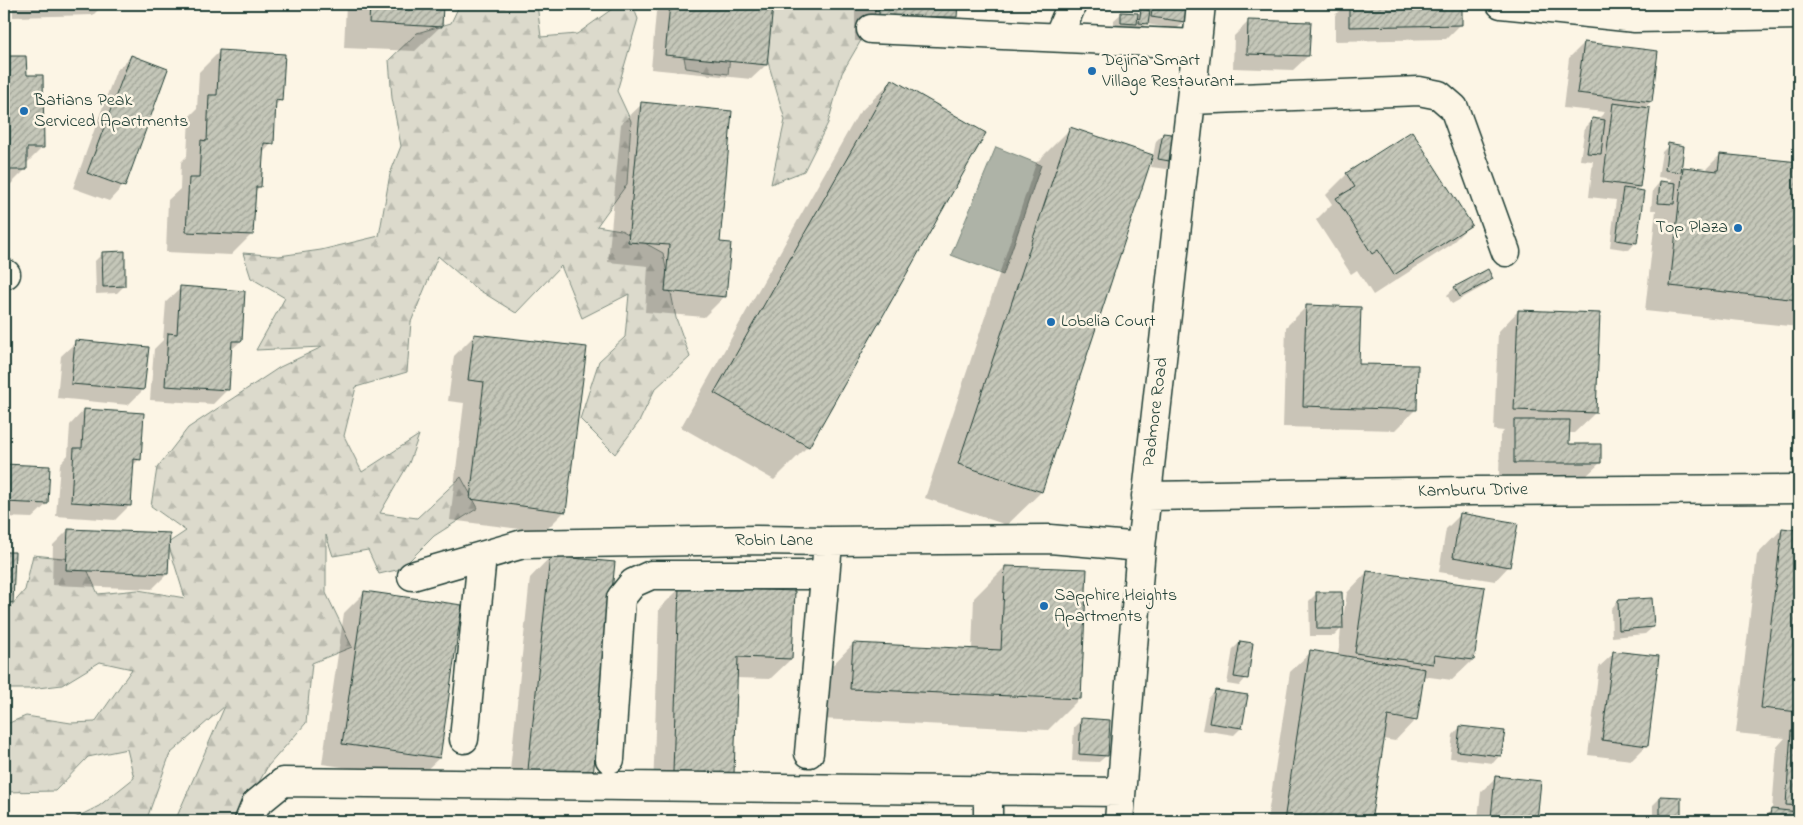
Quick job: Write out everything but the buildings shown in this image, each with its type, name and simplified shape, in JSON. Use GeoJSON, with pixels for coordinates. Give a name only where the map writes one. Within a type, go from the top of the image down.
{"type":"FeatureCollection","features":[{"type":"Feature","properties":{"kind":"street"},"geometry":{"type":"LineString","coordinates":[[1058,37],[1072,4]]}},
{"type":"Feature","properties":{"kind":"street","name":"Padmore Road"},"geometry":{"type":"LineString","coordinates":[[1119,821],[1146,496],[1192,100],[1201,4]]}},
{"type":"Feature","properties":{"kind":"street"},"geometry":{"type":"LineString","coordinates":[[1501,4],[1635,18],[1799,15]]}},
{"type":"Feature","properties":{"kind":"street"},"geometry":{"type":"LineString","coordinates":[[871,29],[1197,44]]}},
{"type":"Feature","properties":{"kind":"street"},"geometry":{"type":"LineString","coordinates":[[1192,100],[1419,91],[1439,95],[1454,108],[1506,252]]}},
{"type":"Feature","properties":{"kind":"street","name":"Kamburu Drive"},"geometry":{"type":"LineString","coordinates":[[1146,496],[1799,489]]}},
{"type":"Feature","properties":{"kind":"street","name":"Robin Lane"},"geometry":{"type":"LineString","coordinates":[[412,576],[523,544],[1050,538],[1141,547]]}},
{"type":"Feature","properties":{"kind":"street"},"geometry":{"type":"LineString","coordinates":[[809,753],[828,541]]}},
{"type":"Feature","properties":{"kind":"street"},"geometry":{"type":"LineString","coordinates":[[464,739],[482,556]]}},
{"type":"Feature","properties":{"kind":"street"},"geometry":{"type":"LineString","coordinates":[[610,759],[621,598],[632,583],[651,575],[808,576],[825,573]]}},
{"type":"Feature","properties":{"kind":"street"},"geometry":{"type":"LineString","coordinates":[[249,821],[256,804],[283,782],[1121,792]]}},
{"type":"Feature","properties":{"kind":"street"},"geometry":{"type":"LineString","coordinates":[[988,790],[988,821]]}},
{"type":"Feature","properties":{"kind":"green space"},"geometry":{"type":"Polygon","coordinates":[[[460,4],[537,4],[541,37],[577,34],[619,4],[632,4],[638,19],[617,91],[631,121],[627,184],[597,226],[621,230],[663,253],[676,318],[690,357],[655,389],[639,422],[615,454],[580,419],[599,361],[625,337],[629,294],[582,318],[561,266],[516,313],[474,287],[438,256],[411,322],[407,372],[356,387],[344,436],[362,472],[419,435],[409,463],[380,513],[417,518],[461,477],[478,508],[434,536],[401,569],[379,574],[368,550],[333,556],[326,535],[326,593],[352,647],[312,663],[306,723],[268,766],[237,821],[175,821],[225,706],[170,754],[146,821],[69,821],[99,806],[134,778],[127,749],[88,757],[55,791],[4,792],[4,725],[26,716],[71,723],[95,722],[132,669],[100,662],[62,685],[30,689],[4,689],[4,614],[25,590],[33,555],[83,560],[98,594],[138,590],[185,598],[168,543],[186,531],[151,506],[157,468],[188,428],[280,367],[322,347],[256,350],[285,298],[251,278],[243,253],[279,256],[321,250],[379,236],[390,174],[401,146],[392,98],[389,60],[417,33],[451,23],[460,4]]]}},
{"type":"Feature","properties":{"kind":"green space"},"geometry":{"type":"Polygon","coordinates":[[[684,4],[736,4],[728,74],[686,68],[680,35],[684,4]]]}},
{"type":"Feature","properties":{"kind":"green space"},"geometry":{"type":"Polygon","coordinates":[[[768,4],[876,4],[874,18],[842,73],[828,123],[804,171],[771,184],[785,120],[763,45],[768,4]]]}},
{"type":"Feature","properties":{"kind":"shaded area"},"geometry":{"type":"Polygon","coordinates":[[[996,147],[1041,165],[1003,275],[951,255],[996,147]]]}},
{"type":"Feature","properties":{"kind":"place","name":"Dejina Smart Village Restaurant"},"geometry":{"type":"Point","coordinates":[1092,71]}},
{"type":"Feature","properties":{"kind":"place","name":"Batians Peak Serviced Apartments"},"geometry":{"type":"Point","coordinates":[24,111]}},
{"type":"Feature","properties":{"kind":"place","name":"Top Plaza"},"geometry":{"type":"Point","coordinates":[1738,228]}},
{"type":"Feature","properties":{"kind":"place","name":"Lobelia Court"},"geometry":{"type":"Point","coordinates":[1051,322]}},
{"type":"Feature","properties":{"kind":"place","name":"Sapphire Heights Apartments"},"geometry":{"type":"Point","coordinates":[1044,606]}}]}
